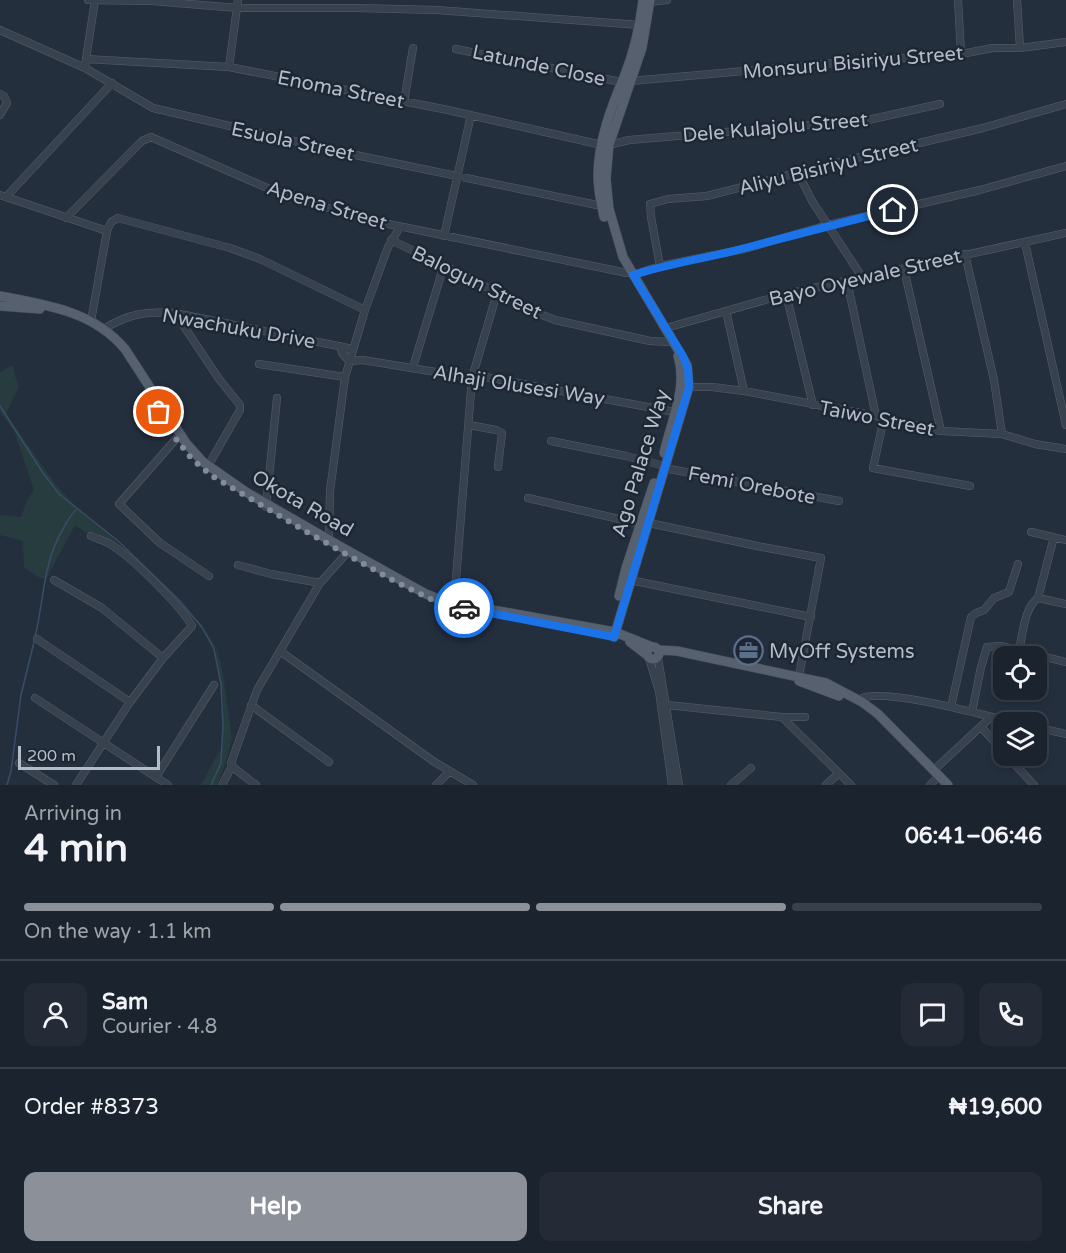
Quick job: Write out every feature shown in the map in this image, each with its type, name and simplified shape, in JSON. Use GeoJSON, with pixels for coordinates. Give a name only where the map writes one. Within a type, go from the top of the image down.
{"type":"FeatureCollection","features":[{"type":"Feature","properties":{"kind":"main road","name":"Ago Palace Way"},"geometry":{"type":"LineString","coordinates":[[647,1],[640,25],[636,80],[599,157],[598,176],[602,206],[615,250],[678,356],[682,386],[663,466]]}},
{"type":"Feature","properties":{"kind":"main road","name":"Ago Palace Way"},"geometry":{"type":"LineString","coordinates":[[610,634],[630,580],[689,387],[687,365],[666,327],[630,274],[618,245],[609,210],[606,145],[610,111],[637,50],[647,1]]}},
{"type":"Feature","properties":{"kind":"main road","name":"Okota Road"},"geometry":{"type":"LineString","coordinates":[[0,296],[65,310],[105,328],[125,349],[176,439],[205,471],[426,594],[454,604],[610,634],[654,654]]}},
{"type":"Feature","properties":{"kind":"main road","name":"Okota Road"},"geometry":{"type":"LineString","coordinates":[[0,308],[40,306],[79,320],[107,336],[193,452],[208,466],[346,554],[419,593],[447,605],[610,634]]}},
{"type":"Feature","properties":{"kind":"main road","name":"Ago Palace Way"},"geometry":{"type":"LineString","coordinates":[[610,634],[626,568],[646,524]]}},
{"type":"Feature","properties":{"kind":"main road"},"geometry":{"type":"LineString","coordinates":[[654,654],[677,651],[826,683],[862,702],[878,714],[948,785]]}},
{"type":"Feature","properties":{"kind":"main road"},"geometry":{"type":"LineString","coordinates":[[654,654],[685,656],[796,681],[828,691],[866,709],[892,728]]}},
{"type":"Feature","properties":{"kind":"street"},"geometry":{"type":"LineString","coordinates":[[88,0],[437,10],[640,25]]}},
{"type":"Feature","properties":{"kind":"street"},"geometry":{"type":"LineString","coordinates":[[85,68],[95,0]]}},
{"type":"Feature","properties":{"kind":"street"},"geometry":{"type":"LineString","coordinates":[[437,0],[437,10]]}},
{"type":"Feature","properties":{"kind":"street"},"geometry":{"type":"LineString","coordinates":[[647,1],[667,0]]}},
{"type":"Feature","properties":{"kind":"street"},"geometry":{"type":"LineString","coordinates":[[958,0],[961,54]]}},
{"type":"Feature","properties":{"kind":"street"},"geometry":{"type":"LineString","coordinates":[[1017,0],[1020,48]]}},
{"type":"Feature","properties":{"kind":"street"},"geometry":{"type":"LineString","coordinates":[[229,67],[238,4]]}},
{"type":"Feature","properties":{"kind":"street","name":"Esuola Street"},"geometry":{"type":"LineString","coordinates":[[0,30],[85,68],[153,108],[331,150],[602,206]]}},
{"type":"Feature","properties":{"kind":"street","name":"Monsuru Bisiriyu Street"},"geometry":{"type":"LineString","coordinates":[[636,80],[961,54],[993,48],[1020,48],[1066,42]]}},
{"type":"Feature","properties":{"kind":"street"},"geometry":{"type":"LineString","coordinates":[[404,102],[413,48]]}},
{"type":"Feature","properties":{"kind":"street","name":"Latunde Close"},"geometry":{"type":"LineString","coordinates":[[456,49],[621,82]]}},
{"type":"Feature","properties":{"kind":"street","name":"Enoma Street"},"geometry":{"type":"LineString","coordinates":[[86,59],[229,67],[471,115],[606,145]]}},
{"type":"Feature","properties":{"kind":"street"},"geometry":{"type":"LineString","coordinates":[[106,234],[3,196],[112,83]]}},
{"type":"Feature","properties":{"kind":"street"},"geometry":{"type":"LineString","coordinates":[[0,94],[4,96],[7,103],[0,115]]}},
{"type":"Feature","properties":{"kind":"street","name":"Dele Kulajolu Street"},"geometry":{"type":"LineString","coordinates":[[606,145],[640,139],[868,120],[940,104]]}},
{"type":"Feature","properties":{"kind":"street","name":"Aliyu Bisiriyu Street"},"geometry":{"type":"LineString","coordinates":[[660,266],[650,204],[681,197],[707,196],[983,128],[1066,104]]}},
{"type":"Feature","properties":{"kind":"street"},"geometry":{"type":"LineString","coordinates":[[444,236],[471,115]]}},
{"type":"Feature","properties":{"kind":"street","name":"Apena Street"},"geometry":{"type":"LineString","coordinates":[[66,218],[142,141],[151,136],[265,187],[311,203],[444,236],[630,274]]}},
{"type":"Feature","properties":{"kind":"street"},"geometry":{"type":"LineString","coordinates":[[630,274],[744,249],[828,225],[980,190],[1066,166]]}},
{"type":"Feature","properties":{"kind":"street"},"geometry":{"type":"LineString","coordinates":[[798,173],[804,188],[862,277]]}},
{"type":"Feature","properties":{"kind":"street"},"geometry":{"type":"LineString","coordinates":[[91,321],[106,234],[111,222],[118,218],[231,248],[260,259],[365,310]]}},
{"type":"Feature","properties":{"kind":"street"},"geometry":{"type":"LineString","coordinates":[[329,539],[330,491],[345,377],[365,310],[391,240],[400,226]]}},
{"type":"Feature","properties":{"kind":"street","name":"Bayo Oyewale Street"},"geometry":{"type":"LineString","coordinates":[[666,327],[786,294],[1066,233]]}},
{"type":"Feature","properties":{"kind":"street","name":"Balogun Street"},"geometry":{"type":"LineString","coordinates":[[391,240],[528,309],[555,320],[650,341],[670,342]]}},
{"type":"Feature","properties":{"kind":"street"},"geometry":{"type":"LineString","coordinates":[[1025,243],[1066,425]]}},
{"type":"Feature","properties":{"kind":"street"},"geometry":{"type":"LineString","coordinates":[[965,254],[993,380],[1002,434]]}},
{"type":"Feature","properties":{"kind":"street"},"geometry":{"type":"LineString","coordinates":[[413,368],[444,265]]}},
{"type":"Feature","properties":{"kind":"street"},"geometry":{"type":"LineString","coordinates":[[904,269],[941,431]]}},
{"type":"Feature","properties":{"kind":"street"},"geometry":{"type":"LineString","coordinates":[[847,281],[880,417],[873,468],[970,486]]}},
{"type":"Feature","properties":{"kind":"street"},"geometry":{"type":"LineString","coordinates":[[454,604],[472,378],[497,293]]}},
{"type":"Feature","properties":{"kind":"street"},"geometry":{"type":"LineString","coordinates":[[786,294],[813,405]]}},
{"type":"Feature","properties":{"kind":"street"},"geometry":{"type":"LineString","coordinates":[[726,311],[744,391]]}},
{"type":"Feature","properties":{"kind":"street","name":"Nwachuku Drive"},"geometry":{"type":"LineString","coordinates":[[105,328],[127,316],[151,312],[175,313],[353,349]]}},
{"type":"Feature","properties":{"kind":"street"},"geometry":{"type":"LineString","coordinates":[[175,313],[219,379],[240,405],[240,410],[208,466]]}},
{"type":"Feature","properties":{"kind":"street","name":"Nwachuku Drive"},"geometry":{"type":"LineString","coordinates":[[340,346],[342,353],[349,361]]}},
{"type":"Feature","properties":{"kind":"street"},"geometry":{"type":"LineString","coordinates":[[353,349],[363,360]]}},
{"type":"Feature","properties":{"kind":"street","name":"Alhaji Olusesi Way"},"geometry":{"type":"LineString","coordinates":[[349,361],[363,360],[472,378],[480,376],[675,412]]}},
{"type":"Feature","properties":{"kind":"street"},"geometry":{"type":"LineString","coordinates":[[259,364],[345,377]]}},
{"type":"Feature","properties":{"kind":"street","name":"Taiwo Street"},"geometry":{"type":"LineString","coordinates":[[689,387],[744,391],[941,431],[1002,434],[1035,444],[1066,448]]}},
{"type":"Feature","properties":{"kind":"street"},"geometry":{"type":"LineString","coordinates":[[266,505],[277,398]]}},
{"type":"Feature","properties":{"kind":"street"},"geometry":{"type":"LineString","coordinates":[[469,425],[502,433],[498,467]]}},
{"type":"Feature","properties":{"kind":"street"},"geometry":{"type":"LineString","coordinates":[[176,439],[119,504],[160,543],[209,576]]}},
{"type":"Feature","properties":{"kind":"street","name":"Femi Orebote"},"geometry":{"type":"LineString","coordinates":[[551,441],[839,501]]}},
{"type":"Feature","properties":{"kind":"street"},"geometry":{"type":"LineString","coordinates":[[528,498],[821,558],[799,676]]}},
{"type":"Feature","properties":{"kind":"street"},"geometry":{"type":"LineString","coordinates":[[1031,532],[1066,540]]}},
{"type":"Feature","properties":{"kind":"street"},"geometry":{"type":"LineString","coordinates":[[76,785],[130,702],[163,658],[190,629],[191,623],[141,569],[110,544],[91,536]]}},
{"type":"Feature","properties":{"kind":"street"},"geometry":{"type":"LineString","coordinates":[[1020,646],[1032,602],[1038,598],[1054,537]]}},
{"type":"Feature","properties":{"kind":"street"},"geometry":{"type":"LineString","coordinates":[[222,785],[232,763],[251,705],[320,583],[346,554]]}},
{"type":"Feature","properties":{"kind":"street"},"geometry":{"type":"LineString","coordinates":[[951,707],[971,617],[984,610],[994,598],[1010,591],[1018,564]]}},
{"type":"Feature","properties":{"kind":"street"},"geometry":{"type":"LineString","coordinates":[[238,565],[320,583]]}},
{"type":"Feature","properties":{"kind":"street"},"geometry":{"type":"LineString","coordinates":[[54,580],[102,608],[163,658]]}},
{"type":"Feature","properties":{"kind":"street"},"geometry":{"type":"LineString","coordinates":[[630,580],[811,617]]}},
{"type":"Feature","properties":{"kind":"street"},"geometry":{"type":"LineString","coordinates":[[1038,598],[1066,604]]}},
{"type":"Feature","properties":{"kind":"street"},"geometry":{"type":"LineString","coordinates":[[37,639],[130,702]]}},
{"type":"Feature","properties":{"kind":"street"},"geometry":{"type":"LineString","coordinates":[[972,712],[986,648],[992,645],[997,646]]}},
{"type":"Feature","properties":{"kind":"street"},"geometry":{"type":"LineString","coordinates":[[280,651],[449,772],[473,785]]}},
{"type":"Feature","properties":{"kind":"street"},"geometry":{"type":"LineString","coordinates":[[654,654],[679,785]]}},
{"type":"Feature","properties":{"kind":"street"},"geometry":{"type":"LineString","coordinates":[[1047,657],[1066,662]]}},
{"type":"Feature","properties":{"kind":"street"},"geometry":{"type":"LineString","coordinates":[[156,777],[214,685]]}},
{"type":"Feature","properties":{"kind":"street"},"geometry":{"type":"LineString","coordinates":[[862,702],[862,698],[869,695],[882,696],[951,707],[991,717]]}},
{"type":"Feature","properties":{"kind":"street"},"geometry":{"type":"LineString","coordinates":[[35,698],[168,785]]}},
{"type":"Feature","properties":{"kind":"street"},"geometry":{"type":"LineString","coordinates":[[251,705],[329,762]]}},
{"type":"Feature","properties":{"kind":"street"},"geometry":{"type":"LineString","coordinates":[[664,707],[805,717]]}},
{"type":"Feature","properties":{"kind":"street"},"geometry":{"type":"LineString","coordinates":[[664,707],[672,785]]}},
{"type":"Feature","properties":{"kind":"street"},"geometry":{"type":"LineString","coordinates":[[782,717],[851,785]]}},
{"type":"Feature","properties":{"kind":"street"},"geometry":{"type":"LineString","coordinates":[[930,785],[937,773],[991,717]]}},
{"type":"Feature","properties":{"kind":"street"},"geometry":{"type":"LineString","coordinates":[[981,727],[993,740]]}},
{"type":"Feature","properties":{"kind":"street"},"geometry":{"type":"LineString","coordinates":[[1047,730],[1066,734]]}},
{"type":"Feature","properties":{"kind":"street"},"geometry":{"type":"LineString","coordinates":[[19,763],[54,785]]}},
{"type":"Feature","properties":{"kind":"street"},"geometry":{"type":"LineString","coordinates":[[232,763],[256,785]]}},
{"type":"Feature","properties":{"kind":"street"},"geometry":{"type":"LineString","coordinates":[[1016,766],[1034,785]]}},
{"type":"Feature","properties":{"kind":"street"},"geometry":{"type":"LineString","coordinates":[[731,785],[751,768]]}},
{"type":"Feature","properties":{"kind":"street"},"geometry":{"type":"LineString","coordinates":[[436,785],[449,772]]}},
{"type":"Feature","properties":{"kind":"street"},"geometry":{"type":"LineString","coordinates":[[826,785],[839,773]]}},
{"type":"Feature","properties":{"kind":"green space"},"geometry":{"type":"Polygon","coordinates":[[[13,365],[19,386],[6,414],[56,485],[83,514],[110,536],[178,600],[202,626],[216,647],[222,668],[232,739],[217,785],[201,785],[223,744],[223,696],[216,649],[196,622],[143,572],[75,525],[46,579],[38,577],[24,567],[23,541],[0,535],[0,515],[21,517],[27,500],[34,490],[14,430],[0,412],[0,372],[13,365]]]}},
{"type":"Feature","properties":{"kind":"waterway"},"geometry":{"type":"LineString","coordinates":[[0,406],[59,494],[118,541],[178,599],[202,627],[214,649],[221,684],[223,725],[221,763],[211,785]]}},
{"type":"Feature","properties":{"kind":"waterway"},"geometry":{"type":"LineString","coordinates":[[35,637],[51,555],[70,516],[76,510]]}},
{"type":"Feature","properties":{"kind":"waterway"},"geometry":{"type":"LineString","coordinates":[[7,785],[11,771],[21,695],[34,642]]}},
{"type":"Feature","properties":{"kind":"way so far"},"geometry":{"type":"LineString","coordinates":[[159,412],[191,458],[212,476],[394,581],[435,601],[464,608]]}},
{"type":"Feature","properties":{"kind":"place","name":"MyOff Systems"},"geometry":{"type":"Point","coordinates":[748,651]}},
{"type":"Feature","properties":{"kind":"route"},"geometry":{"type":"LineString","coordinates":[[464,608],[614,637],[689,387],[688,369],[683,356],[633,275],[660,266],[744,249],[828,225],[893,210]]}}]}
